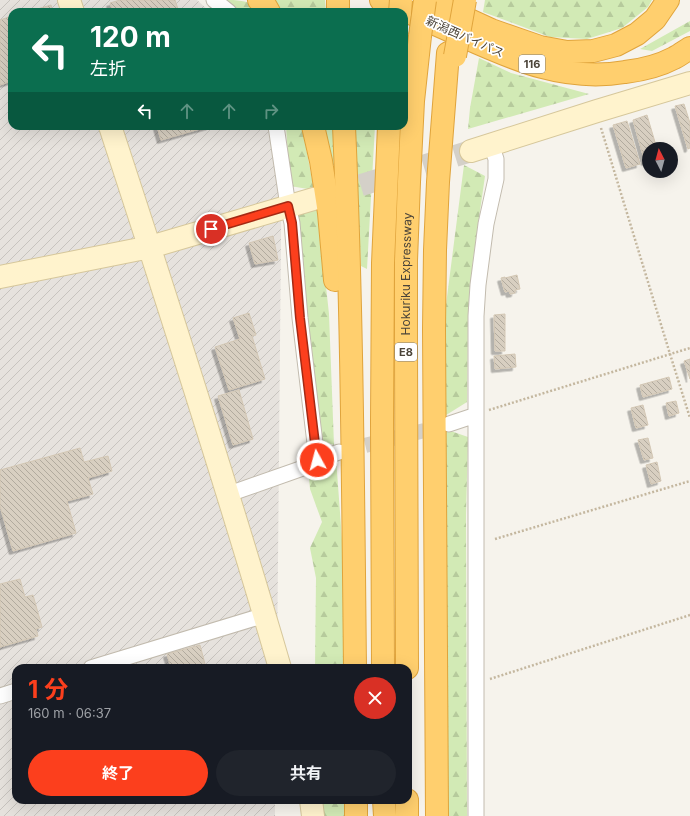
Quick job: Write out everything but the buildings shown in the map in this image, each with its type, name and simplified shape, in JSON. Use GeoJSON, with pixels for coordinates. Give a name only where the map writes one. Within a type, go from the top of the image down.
{"type":"FeatureCollection","features":[{"type":"Feature","properties":{"kind":"highway"},"geometry":{"type":"LineString","coordinates":[[259,0],[267,8]]}},
{"type":"Feature","properties":{"kind":"highway","name":"新潟西バイパス"},"geometry":{"type":"LineString","coordinates":[[381,0],[399,8]]}},
{"type":"Feature","properties":{"kind":"highway"},"geometry":{"type":"LineString","coordinates":[[425,0],[497,32],[540,47],[567,52],[593,51],[616,44],[637,34],[655,19],[668,0]]}},
{"type":"Feature","properties":{"kind":"highway","name":"Hokuriku Expressway"},"geometry":{"type":"LineString","coordinates":[[407,664],[406,261],[414,101],[425,0]]}},
{"type":"Feature","properties":{"kind":"highway"},"geometry":{"type":"LineString","coordinates":[[437,816],[434,337],[435,250],[438,182],[451,54],[454,0]]}},
{"type":"Feature","properties":{"kind":"highway"},"geometry":{"type":"LineString","coordinates":[[451,54],[465,0]]}},
{"type":"Feature","properties":{"kind":"highway","name":"新潟西バイパス"},"geometry":{"type":"LineString","coordinates":[[408,12],[488,48],[519,60],[540,67],[571,74],[594,75],[636,71],[667,61],[690,48]]}},
{"type":"Feature","properties":{"kind":"highway"},"geometry":{"type":"LineString","coordinates":[[314,130],[321,161],[329,213],[346,455],[355,664]]}},
{"type":"Feature","properties":{"kind":"highway"},"geometry":{"type":"LineString","coordinates":[[344,130],[346,182],[346,455]]}},
{"type":"Feature","properties":{"kind":"highway","name":"Hokuriku Expressway"},"geometry":{"type":"LineString","coordinates":[[384,664],[382,271],[389,130]]}},
{"type":"Feature","properties":{"kind":"highway"},"geometry":{"type":"LineString","coordinates":[[356,804],[356,816]]}},
{"type":"Feature","properties":{"kind":"highway"},"geometry":{"type":"LineString","coordinates":[[384,804],[384,816]]}},
{"type":"Feature","properties":{"kind":"highway"},"geometry":{"type":"LineString","coordinates":[[407,804],[407,816]]}},
{"type":"Feature","properties":{"kind":"street"},"geometry":{"type":"LineString","coordinates":[[214,0],[225,8]]}},
{"type":"Feature","properties":{"kind":"street"},"geometry":{"type":"LineString","coordinates":[[471,151],[690,83]]}},
{"type":"Feature","properties":{"kind":"street"},"geometry":{"type":"LineString","coordinates":[[111,130],[229,494],[279,664]]}},
{"type":"Feature","properties":{"kind":"street"},"geometry":{"type":"LineString","coordinates":[[277,130],[292,223],[300,318],[317,460]]}},
{"type":"Feature","properties":{"kind":"street"},"geometry":{"type":"LineString","coordinates":[[476,816],[476,316],[478,285],[486,224],[496,179],[496,159],[491,145]]}},
{"type":"Feature","properties":{"kind":"street"},"geometry":{"type":"LineString","coordinates":[[0,277],[150,247],[317,198]]}},
{"type":"Feature","properties":{"kind":"street"},"geometry":{"type":"LineString","coordinates":[[449,424],[476,415]]}},
{"type":"Feature","properties":{"kind":"street"},"geometry":{"type":"LineString","coordinates":[[229,494],[303,468],[317,460],[346,455]]}},
{"type":"Feature","properties":{"kind":"street"},"geometry":{"type":"LineString","coordinates":[[104,664],[265,615]]}},
{"type":"Feature","properties":{"kind":"street"},"geometry":{"type":"LineString","coordinates":[[0,696],[12,692]]}},
{"type":"Feature","properties":{"kind":"street"},"geometry":{"type":"LineString","coordinates":[[312,804],[313,816]]}},
{"type":"Feature","properties":{"kind":"path"},"geometry":{"type":"LineString","coordinates":[[597,111],[603,135],[690,418]]}},
{"type":"Feature","properties":{"kind":"path"},"geometry":{"type":"LineString","coordinates":[[476,415],[690,348]]}},
{"type":"Feature","properties":{"kind":"path"},"geometry":{"type":"LineString","coordinates":[[495,539],[690,481]]}},
{"type":"Feature","properties":{"kind":"path"},"geometry":{"type":"LineString","coordinates":[[476,683],[690,615]]}},
{"type":"Feature","properties":{"kind":"shaded area"},"geometry":{"type":"Polygon","coordinates":[[[0,0],[197,0],[206,8],[8,8],[8,130],[282,130],[277,664],[12,664],[12,804],[275,804],[275,816],[0,816],[0,0]]]}},
{"type":"Feature","properties":{"kind":"green space"},"geometry":{"type":"Polygon","coordinates":[[[224,0],[249,3],[256,8],[233,8],[224,0]]]}},
{"type":"Feature","properties":{"kind":"green space"},"geometry":{"type":"Polygon","coordinates":[[[270,0],[325,0],[326,8],[277,8],[270,0]]]}},
{"type":"Feature","properties":{"kind":"green space"},"geometry":{"type":"Polygon","coordinates":[[[485,0],[652,0],[648,7],[622,28],[587,39],[550,37],[483,12],[485,0]]]}},
{"type":"Feature","properties":{"kind":"green space"},"geometry":{"type":"Polygon","coordinates":[[[690,21],[690,31],[652,51],[640,49],[690,21]]]}},
{"type":"Feature","properties":{"kind":"green space"},"geometry":{"type":"Polygon","coordinates":[[[479,58],[511,73],[589,94],[468,129],[470,108],[479,58]]]}},
{"type":"Feature","properties":{"kind":"green space"},"geometry":{"type":"Polygon","coordinates":[[[286,130],[303,130],[314,190],[290,186],[286,130]]]}},
{"type":"Feature","properties":{"kind":"green space"},"geometry":{"type":"Polygon","coordinates":[[[322,130],[335,130],[337,167],[328,162],[322,130]]]}},
{"type":"Feature","properties":{"kind":"green space"},"geometry":{"type":"Polygon","coordinates":[[[354,130],[375,130],[367,269],[361,266],[354,130]]]}},
{"type":"Feature","properties":{"kind":"green space"},"geometry":{"type":"Polygon","coordinates":[[[464,165],[485,176],[473,260],[468,314],[467,402],[443,417],[444,320],[464,165]]]}},
{"type":"Feature","properties":{"kind":"green space"},"geometry":{"type":"Polygon","coordinates":[[[317,203],[329,314],[334,445],[315,439],[295,216],[317,203]]]}},
{"type":"Feature","properties":{"kind":"green space"},"geometry":{"type":"Polygon","coordinates":[[[445,429],[468,437],[466,515],[467,816],[447,816],[445,429]]]}},
{"type":"Feature","properties":{"kind":"green space"},"geometry":{"type":"Polygon","coordinates":[[[336,458],[346,594],[346,664],[315,664],[316,578],[310,548],[322,522],[310,489],[308,467],[336,458]]]}},
{"type":"Feature","properties":{"kind":"green space"},"geometry":{"type":"Polygon","coordinates":[[[319,804],[345,804],[345,816],[322,816],[319,804]]]}},
{"type":"Feature","properties":{"kind":"tunnel"},"geometry":{"type":"LineString","coordinates":[[329,195],[471,151]]}},
{"type":"Feature","properties":{"kind":"tunnel"},"geometry":{"type":"LineString","coordinates":[[343,451],[442,426]]}},
{"type":"Feature","properties":{"kind":"route"},"geometry":{"type":"LineString","coordinates":[[211,229],[288,206],[292,223],[300,318],[317,460]]}}]}
